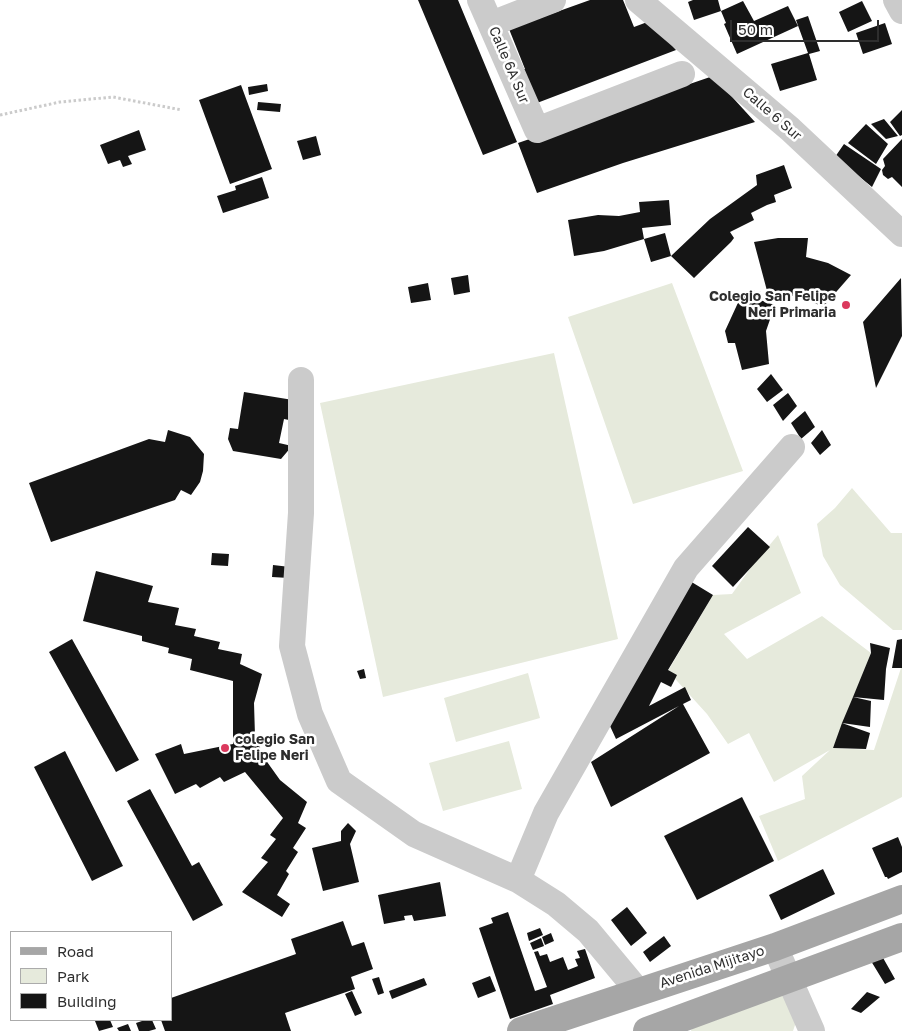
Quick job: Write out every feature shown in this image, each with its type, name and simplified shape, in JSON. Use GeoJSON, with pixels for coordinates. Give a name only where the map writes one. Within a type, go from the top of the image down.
{"type":"FeatureCollection","features":[{"type":"Feature","properties":{"kind":"main road","name":"Avenida Mijitayo"},"geometry":{"type":"LineString","coordinates":[[520,1031],[775,947],[902,899]]}},
{"type":"Feature","properties":{"kind":"main road"},"geometry":{"type":"LineString","coordinates":[[647,1031],[687,1023],[790,979],[902,936]]}},
{"type":"Feature","properties":{"kind":"street","name":"Calle 6A Sur"},"geometry":{"type":"LineString","coordinates":[[480,0],[537,130],[682,74]]}},
{"type":"Feature","properties":{"kind":"street"},"geometry":{"type":"LineString","coordinates":[[491,24],[553,0]]}},
{"type":"Feature","properties":{"kind":"street","name":"Calle 6 Sur"},"geometry":{"type":"LineString","coordinates":[[638,0],[790,129],[902,234]]}},
{"type":"Feature","properties":{"kind":"street"},"geometry":{"type":"LineString","coordinates":[[896,0],[902,11]]}},
{"type":"Feature","properties":{"kind":"street"},"geometry":{"type":"LineString","coordinates":[[301,380],[301,513],[292,646],[310,714],[339,781],[414,834],[518,880],[556,904],[588,931],[638,991]]}},
{"type":"Feature","properties":{"kind":"street"},"geometry":{"type":"LineString","coordinates":[[518,880],[546,813],[686,568],[792,447]]}},
{"type":"Feature","properties":{"kind":"street"},"geometry":{"type":"LineString","coordinates":[[775,947],[790,979],[806,1027]]}},
{"type":"Feature","properties":{"kind":"path"},"geometry":{"type":"LineString","coordinates":[[0,116],[60,102],[113,97],[182,110]]}},
{"type":"Feature","properties":{"kind":"green space"},"geometry":{"type":"Polygon","coordinates":[[[672,283],[743,471],[633,504],[568,317],[672,283]]]}},
{"type":"Feature","properties":{"kind":"green space"},"geometry":{"type":"Polygon","coordinates":[[[554,353],[618,639],[383,697],[320,403],[554,353]]]}},
{"type":"Feature","properties":{"kind":"green space"},"geometry":{"type":"Polygon","coordinates":[[[852,488],[891,533],[902,533],[902,630],[893,630],[840,585],[823,556],[817,524],[835,508],[852,488]]]}},
{"type":"Feature","properties":{"kind":"green space"},"geometry":{"type":"Polygon","coordinates":[[[778,535],[801,593],[724,634],[747,659],[822,616],[871,653],[833,748],[874,750],[902,668],[902,797],[778,861],[759,816],[805,799],[802,776],[830,750],[774,782],[749,733],[728,744],[707,714],[668,671],[713,595],[732,594],[778,535]]]}},
{"type":"Feature","properties":{"kind":"green space"},"geometry":{"type":"Polygon","coordinates":[[[528,673],[540,718],[456,742],[444,698],[528,673]]]}},
{"type":"Feature","properties":{"kind":"green space"},"geometry":{"type":"Polygon","coordinates":[[[509,741],[522,789],[443,811],[429,763],[509,741]]]}},
{"type":"Feature","properties":{"kind":"green space"},"geometry":{"type":"Polygon","coordinates":[[[784,989],[798,1016],[793,1031],[691,1031],[693,1024],[784,989]]]}},
{"type":"Feature","properties":{"kind":"building"},"geometry":{"type":"Polygon","coordinates":[[[418,0],[458,0],[517,142],[483,155],[418,0]]]}},
{"type":"Feature","properties":{"kind":"building"},"geometry":{"type":"Polygon","coordinates":[[[590,0],[623,0],[634,27],[650,21],[676,50],[537,103],[509,29],[590,0]]]}},
{"type":"Feature","properties":{"kind":"building"},"geometry":{"type":"Polygon","coordinates":[[[693,0],[718,0],[721,11],[694,20],[688,2],[693,0]]]}},
{"type":"Feature","properties":{"kind":"building"},"geometry":{"type":"Polygon","coordinates":[[[743,1],[754,21],[788,6],[798,26],[737,54],[724,24],[726,23],[721,11],[743,1]]]}},
{"type":"Feature","properties":{"kind":"building"},"geometry":{"type":"Polygon","coordinates":[[[862,1],[872,21],[848,32],[839,12],[862,1]]]}},
{"type":"Feature","properties":{"kind":"building"},"geometry":{"type":"Polygon","coordinates":[[[808,16],[820,51],[809,54],[817,80],[780,91],[771,64],[808,53],[796,20],[808,16]]]}},
{"type":"Feature","properties":{"kind":"building"},"geometry":{"type":"Polygon","coordinates":[[[885,23],[892,44],[863,54],[856,33],[885,23]]]}},
{"type":"Feature","properties":{"kind":"building"},"geometry":{"type":"Polygon","coordinates":[[[713,76],[755,122],[623,163],[537,193],[518,143],[713,76]]]}},
{"type":"Feature","properties":{"kind":"building"},"geometry":{"type":"Polygon","coordinates":[[[267,84],[268,91],[249,95],[248,87],[267,84]]]}},
{"type":"Feature","properties":{"kind":"building"},"geometry":{"type":"Polygon","coordinates":[[[241,85],[272,169],[230,184],[199,100],[241,85]]]}},
{"type":"Feature","properties":{"kind":"building"},"geometry":{"type":"Polygon","coordinates":[[[258,102],[281,104],[280,112],[257,110],[258,102]]]}},
{"type":"Feature","properties":{"kind":"building"},"geometry":{"type":"Polygon","coordinates":[[[902,110],[902,135],[900,136],[890,122],[902,110]]]}},
{"type":"Feature","properties":{"kind":"building"},"geometry":{"type":"Polygon","coordinates":[[[884,119],[898,136],[886,139],[871,124],[884,119]]]}},
{"type":"Feature","properties":{"kind":"building"},"geometry":{"type":"Polygon","coordinates":[[[866,124],[888,144],[876,164],[848,143],[866,124]]]}},
{"type":"Feature","properties":{"kind":"building"},"geometry":{"type":"Polygon","coordinates":[[[139,130],[146,150],[128,156],[132,164],[123,167],[120,160],[108,164],[100,145],[139,130]]]}},
{"type":"Feature","properties":{"kind":"building"},"geometry":{"type":"Polygon","coordinates":[[[316,136],[321,155],[303,160],[297,141],[316,136]]]}},
{"type":"Feature","properties":{"kind":"building"},"geometry":{"type":"Polygon","coordinates":[[[902,139],[902,187],[892,177],[888,179],[883,175],[882,170],[885,166],[883,159],[902,139]]]}},
{"type":"Feature","properties":{"kind":"building"},"geometry":{"type":"Polygon","coordinates":[[[844,144],[881,169],[872,187],[835,157],[844,144]]]}},
{"type":"Feature","properties":{"kind":"building"},"geometry":{"type":"Polygon","coordinates":[[[784,165],[792,188],[774,195],[776,202],[751,213],[754,220],[730,232],[734,238],[731,242],[694,278],[671,256],[710,219],[757,185],[756,175],[784,165]]]}},
{"type":"Feature","properties":{"kind":"building"},"geometry":{"type":"Polygon","coordinates":[[[262,177],[269,198],[223,213],[217,196],[236,190],[235,186],[262,177]]]}},
{"type":"Feature","properties":{"kind":"building"},"geometry":{"type":"Polygon","coordinates":[[[669,200],[671,225],[642,228],[644,239],[604,251],[574,256],[568,220],[598,215],[619,216],[640,212],[639,202],[669,200]]]}},
{"type":"Feature","properties":{"kind":"building"},"geometry":{"type":"Polygon","coordinates":[[[665,233],[671,256],[651,262],[644,239],[665,233]]]}},
{"type":"Feature","properties":{"kind":"building"},"geometry":{"type":"Polygon","coordinates":[[[778,238],[808,238],[806,257],[828,263],[851,275],[823,307],[800,296],[787,296],[770,302],[754,242],[778,238]]]}},
{"type":"Feature","properties":{"kind":"building"},"geometry":{"type":"Polygon","coordinates":[[[468,275],[470,292],[454,295],[451,278],[468,275]]]}},
{"type":"Feature","properties":{"kind":"building"},"geometry":{"type":"Polygon","coordinates":[[[901,278],[902,336],[876,388],[863,322],[901,278]]]}},
{"type":"Feature","properties":{"kind":"building"},"geometry":{"type":"Polygon","coordinates":[[[428,283],[431,300],[411,303],[408,287],[428,283]]]}},
{"type":"Feature","properties":{"kind":"building"},"geometry":{"type":"Polygon","coordinates":[[[749,290],[761,292],[760,297],[748,295],[749,290]]]}},
{"type":"Feature","properties":{"kind":"building"},"geometry":{"type":"Polygon","coordinates":[[[742,294],[775,305],[766,331],[769,364],[742,370],[735,343],[728,343],[725,331],[742,294]]]}},
{"type":"Feature","properties":{"kind":"building"},"geometry":{"type":"Polygon","coordinates":[[[771,374],[783,390],[767,402],[757,389],[771,374]]]}},
{"type":"Feature","properties":{"kind":"building"},"geometry":{"type":"Polygon","coordinates":[[[244,392],[293,400],[289,420],[284,419],[279,443],[292,446],[281,459],[233,451],[228,439],[230,428],[238,429],[244,392]]]}},
{"type":"Feature","properties":{"kind":"building"},"geometry":{"type":"Polygon","coordinates":[[[788,393],[797,406],[783,421],[773,405],[788,393]]]}},
{"type":"Feature","properties":{"kind":"building"},"geometry":{"type":"Polygon","coordinates":[[[805,411],[815,427],[801,439],[791,423],[805,411]]]}},
{"type":"Feature","properties":{"kind":"building"},"geometry":{"type":"Polygon","coordinates":[[[168,430],[190,437],[204,454],[200,482],[191,495],[181,490],[175,500],[51,542],[29,483],[149,439],[165,442],[168,430]]]}},
{"type":"Feature","properties":{"kind":"building"},"geometry":{"type":"Polygon","coordinates":[[[822,430],[831,445],[820,455],[811,443],[822,430]]]}},
{"type":"Feature","properties":{"kind":"building"},"geometry":{"type":"Polygon","coordinates":[[[748,527],[770,547],[733,587],[712,566],[748,527]]]}},
{"type":"Feature","properties":{"kind":"building"},"geometry":{"type":"Polygon","coordinates":[[[212,553],[229,554],[228,566],[211,565],[212,553]]]}},
{"type":"Feature","properties":{"kind":"building"},"geometry":{"type":"Polygon","coordinates":[[[273,565],[290,567],[289,578],[272,577],[273,565]]]}},
{"type":"Feature","properties":{"kind":"building"},"geometry":{"type":"Polygon","coordinates":[[[96,571],[153,586],[148,602],[179,608],[175,625],[196,629],[194,636],[220,642],[218,649],[242,654],[240,664],[262,674],[254,703],[255,736],[265,759],[280,780],[307,802],[298,823],[306,828],[293,848],[298,852],[286,871],[289,874],[277,895],[290,904],[282,917],[242,892],[268,862],[261,858],[276,839],[270,835],[283,818],[245,772],[224,782],[220,777],[200,788],[196,784],[175,794],[155,754],[181,744],[184,754],[233,744],[233,681],[190,670],[192,659],[168,653],[169,648],[142,641],[142,636],[83,621],[96,571]]]}},
{"type":"Feature","properties":{"kind":"building"},"geometry":{"type":"Polygon","coordinates":[[[685,578],[713,595],[668,670],[677,675],[671,687],[661,682],[649,706],[685,687],[691,700],[683,704],[710,753],[611,807],[591,762],[679,706],[616,739],[610,726],[685,578]]]}},
{"type":"Feature","properties":{"kind":"building"},"geometry":{"type":"Polygon","coordinates":[[[72,639],[139,760],[116,772],[49,652],[72,639]]]}},
{"type":"Feature","properties":{"kind":"building"},"geometry":{"type":"Polygon","coordinates":[[[902,639],[902,668],[892,668],[897,640],[902,639]]]}},
{"type":"Feature","properties":{"kind":"building"},"geometry":{"type":"Polygon","coordinates":[[[870,643],[890,648],[886,669],[884,700],[853,697],[871,653],[870,643]]]}},
{"type":"Feature","properties":{"kind":"building"},"geometry":{"type":"Polygon","coordinates":[[[364,669],[366,678],[360,679],[357,671],[364,669]]]}},
{"type":"Feature","properties":{"kind":"building"},"geometry":{"type":"Polygon","coordinates":[[[853,697],[871,701],[870,727],[842,723],[853,697]]]}},
{"type":"Feature","properties":{"kind":"building"},"geometry":{"type":"Polygon","coordinates":[[[842,723],[870,733],[866,749],[833,748],[842,723]]]}},
{"type":"Feature","properties":{"kind":"building"},"geometry":{"type":"Polygon","coordinates":[[[65,751],[123,866],[92,881],[34,767],[65,751]]]}},
{"type":"Feature","properties":{"kind":"building"},"geometry":{"type":"Polygon","coordinates":[[[150,789],[192,866],[199,862],[223,905],[193,921],[127,801],[150,789]]]}},
{"type":"Feature","properties":{"kind":"building"},"geometry":{"type":"Polygon","coordinates":[[[742,797],[774,861],[697,900],[664,836],[742,797]]]}},
{"type":"Feature","properties":{"kind":"building"},"geometry":{"type":"Polygon","coordinates":[[[348,823],[356,831],[350,844],[359,882],[323,891],[312,848],[341,841],[341,831],[348,823]]]}},
{"type":"Feature","properties":{"kind":"building"},"geometry":{"type":"Polygon","coordinates":[[[898,837],[902,847],[902,872],[888,879],[885,877],[872,848],[898,837]]]}},
{"type":"Feature","properties":{"kind":"building"},"geometry":{"type":"Polygon","coordinates":[[[823,869],[835,894],[781,920],[769,895],[823,869]]]}},
{"type":"Feature","properties":{"kind":"building"},"geometry":{"type":"Polygon","coordinates":[[[440,882],[446,916],[414,921],[412,915],[404,916],[405,920],[384,924],[378,895],[440,882]]]}},
{"type":"Feature","properties":{"kind":"building"},"geometry":{"type":"Polygon","coordinates":[[[627,907],[647,933],[631,946],[611,920],[627,907]]]}},
{"type":"Feature","properties":{"kind":"building"},"geometry":{"type":"Polygon","coordinates":[[[508,912],[535,991],[547,987],[534,952],[538,951],[540,956],[547,954],[550,962],[563,957],[568,970],[578,966],[575,959],[580,958],[577,951],[585,949],[595,978],[550,995],[553,1004],[510,1019],[479,928],[493,923],[491,918],[508,912]]]}},
{"type":"Feature","properties":{"kind":"building"},"geometry":{"type":"Polygon","coordinates":[[[343,921],[352,946],[364,942],[373,969],[351,977],[355,989],[285,1013],[291,1031],[165,1031],[161,1021],[172,1021],[172,998],[296,954],[291,939],[343,921]]]}},
{"type":"Feature","properties":{"kind":"building"},"geometry":{"type":"Polygon","coordinates":[[[540,928],[543,935],[529,941],[527,933],[540,928]]]}},
{"type":"Feature","properties":{"kind":"building"},"geometry":{"type":"Polygon","coordinates":[[[551,933],[554,941],[545,945],[542,937],[551,933]]]}},
{"type":"Feature","properties":{"kind":"building"},"geometry":{"type":"Polygon","coordinates":[[[664,936],[671,946],[650,962],[643,952],[664,936]]]}},
{"type":"Feature","properties":{"kind":"building"},"geometry":{"type":"Polygon","coordinates":[[[541,938],[544,946],[533,950],[530,943],[541,938]]]}},
{"type":"Feature","properties":{"kind":"building"},"geometry":{"type":"Polygon","coordinates":[[[882,956],[895,979],[885,984],[871,961],[882,956]]]}},
{"type":"Feature","properties":{"kind":"building"},"geometry":{"type":"Polygon","coordinates":[[[490,976],[496,991],[478,998],[472,983],[490,976]]]}},
{"type":"Feature","properties":{"kind":"building"},"geometry":{"type":"Polygon","coordinates":[[[379,977],[384,993],[378,995],[372,979],[379,977]]]}},
{"type":"Feature","properties":{"kind":"building"},"geometry":{"type":"Polygon","coordinates":[[[424,978],[427,985],[392,999],[389,991],[424,978]]]}},
{"type":"Feature","properties":{"kind":"building"},"geometry":{"type":"Polygon","coordinates":[[[352,991],[362,1013],[355,1016],[345,994],[352,991]]]}},
{"type":"Feature","properties":{"kind":"building"},"geometry":{"type":"Polygon","coordinates":[[[867,992],[880,997],[861,1013],[851,1009],[867,992]]]}},
{"type":"Feature","properties":{"kind":"building"},"geometry":{"type":"Polygon","coordinates":[[[95,1021],[110,1021],[113,1027],[99,1031],[95,1021]]]}},
{"type":"Feature","properties":{"kind":"building"},"geometry":{"type":"Polygon","coordinates":[[[152,1021],[156,1029],[139,1031],[136,1023],[152,1021]]]}},
{"type":"Feature","properties":{"kind":"building"},"geometry":{"type":"Polygon","coordinates":[[[128,1024],[131,1031],[119,1031],[117,1028],[128,1024]]]}},
{"type":"Feature","properties":{"kind":"place","name":"Colegio San Felipe Neri Primaria"},"geometry":{"type":"Point","coordinates":[846,305]}},
{"type":"Feature","properties":{"kind":"place","name":"colegio San Felipe Neri"},"geometry":{"type":"Point","coordinates":[225,748]}}]}
